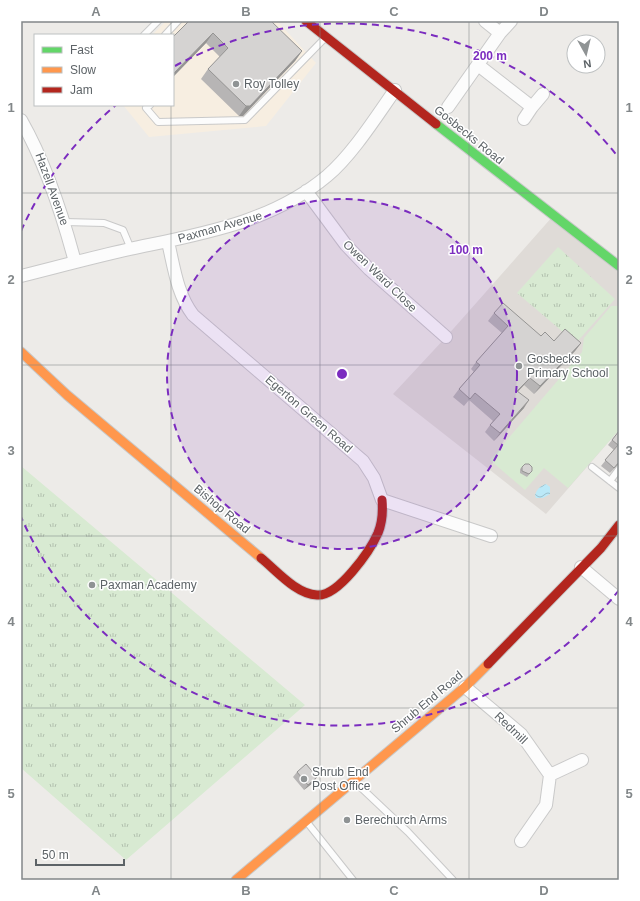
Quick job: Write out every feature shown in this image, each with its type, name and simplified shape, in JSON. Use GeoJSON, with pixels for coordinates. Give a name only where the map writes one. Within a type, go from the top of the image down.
{"type":"FeatureCollection","features":[{"type":"Feature","properties":{"kind":"street","name":"Gosbecks Road"},"geometry":{"type":"LineString","coordinates":[[306,21],[395,90],[458,143],[619,266]]}},
{"type":"Feature","properties":{"kind":"street"},"geometry":{"type":"LineString","coordinates":[[485,21],[500,33]]}},
{"type":"Feature","properties":{"kind":"street"},"geometry":{"type":"LineString","coordinates":[[448,107],[500,33],[512,21]]}},
{"type":"Feature","properties":{"kind":"street"},"geometry":{"type":"LineString","coordinates":[[478,65],[532,107]]}},
{"type":"Feature","properties":{"kind":"street","name":"Paxman Avenue"},"geometry":{"type":"LineString","coordinates":[[21,276],[240,224],[264,215],[290,202],[328,176],[344,159],[395,90]]}},
{"type":"Feature","properties":{"kind":"street"},"geometry":{"type":"LineString","coordinates":[[524,119],[543,94]]}},
{"type":"Feature","properties":{"kind":"street","name":"Hazell Avenue"},"geometry":{"type":"LineString","coordinates":[[21,120],[37,148],[65,222],[75,262]]}},
{"type":"Feature","properties":{"kind":"street","name":"Owen Ward Close"},"geometry":{"type":"LineString","coordinates":[[306,191],[346,245],[369,269],[446,337]]}},
{"type":"Feature","properties":{"kind":"street","name":"Egerton Green Road"},"geometry":{"type":"LineString","coordinates":[[168,242],[180,294],[185,305],[193,315],[363,462],[374,478],[382,500]]}},
{"type":"Feature","properties":{"kind":"street","name":"Bishop Road"},"geometry":{"type":"LineString","coordinates":[[21,352],[73,400],[297,588],[306,593],[316,596],[325,595],[334,590],[358,562],[378,534],[383,513],[382,500]]}},
{"type":"Feature","properties":{"kind":"street"},"geometry":{"type":"LineString","coordinates":[[382,500],[491,536]]}},
{"type":"Feature","properties":{"kind":"street","name":"Shrub End Road"},"geometry":{"type":"LineString","coordinates":[[236,880],[305,820],[465,687],[601,548],[619,525]]}},
{"type":"Feature","properties":{"kind":"street"},"geometry":{"type":"LineString","coordinates":[[582,567],[619,599]]}},
{"type":"Feature","properties":{"kind":"street","name":"Redmill"},"geometry":{"type":"LineString","coordinates":[[465,687],[521,734],[550,775]]}},
{"type":"Feature","properties":{"kind":"street"},"geometry":{"type":"LineString","coordinates":[[521,841],[546,805],[550,775],[582,760]]}},
{"type":"Feature","properties":{"kind":"lane"},"geometry":{"type":"LineString","coordinates":[[145,34],[158,21]]}},
{"type":"Feature","properties":{"kind":"lane"},"geometry":{"type":"LineString","coordinates":[[166,34],[178,21]]}},
{"type":"Feature","properties":{"kind":"lane"},"geometry":{"type":"LineString","coordinates":[[149,106],[146,108],[158,122],[245,120],[326,37]]}},
{"type":"Feature","properties":{"kind":"lane"},"geometry":{"type":"LineString","coordinates":[[65,222],[104,223],[123,230],[130,249]]}},
{"type":"Feature","properties":{"kind":"lane"},"geometry":{"type":"LineString","coordinates":[[592,467],[619,488]]}},
{"type":"Feature","properties":{"kind":"lane"},"geometry":{"type":"LineString","coordinates":[[610,481],[619,469]]}},
{"type":"Feature","properties":{"kind":"lane"},"geometry":{"type":"LineString","coordinates":[[353,780],[408,832],[452,880]]}},
{"type":"Feature","properties":{"kind":"lane"},"geometry":{"type":"LineString","coordinates":[[305,820],[353,880]]}},
{"type":"Feature","properties":{"kind":"shaded area","name":"Roy Tolley"},"geometry":{"type":"Polygon","coordinates":[[[166,21],[277,21],[316,63],[266,126],[149,137],[124,106],[174,106],[174,34],[153,34],[166,21]]]}},
{"type":"Feature","properties":{"kind":"shaded area","name":"Gosbecks Primary School"},"geometry":{"type":"Polygon","coordinates":[[[553,216],[619,267],[619,430],[546,514],[393,394],[446,337],[553,216]]]}},
{"type":"Feature","properties":{"kind":"green space"},"geometry":{"type":"Polygon","coordinates":[[[558,247],[615,299],[576,343],[517,293],[558,247]]]}},
{"type":"Feature","properties":{"kind":"green space"},"geometry":{"type":"Polygon","coordinates":[[[611,306],[619,306],[619,430],[568,488],[544,468],[525,490],[490,460],[582,352],[584,338],[611,306]]]}},
{"type":"Feature","properties":{"kind":"green space","name":"Paxman Academy"},"geometry":{"type":"Polygon","coordinates":[[[21,466],[305,705],[126,860],[21,768],[21,466]]]}},
{"type":"Feature","properties":{"kind":"water"},"geometry":{"type":"Polygon","coordinates":[[[546,484],[550,487],[550,494],[543,498],[536,498],[535,495],[538,489],[546,484]]]}},
{"type":"Feature","properties":{"kind":"building"},"geometry":{"type":"Polygon","coordinates":[[[189,21],[271,21],[302,51],[250,106],[246,106],[208,69],[228,48],[213,33],[174,73],[174,36],[189,21]]]}},
{"type":"Feature","properties":{"kind":"building"},"geometry":{"type":"Polygon","coordinates":[[[503,303],[541,336],[545,332],[554,341],[565,329],[581,343],[540,386],[530,378],[517,391],[529,400],[500,433],[490,425],[500,414],[475,393],[470,399],[459,389],[480,365],[476,362],[508,326],[494,313],[503,303]]]}},
{"type":"Feature","properties":{"kind":"building"},"geometry":{"type":"Polygon","coordinates":[[[619,431],[619,462],[614,468],[605,460],[618,445],[612,440],[619,431]]]}},
{"type":"Feature","properties":{"kind":"building"},"geometry":{"type":"Polygon","coordinates":[[[525,464],[529,464],[532,467],[532,471],[529,474],[522,471],[522,467],[525,464]]]}},
{"type":"Feature","properties":{"kind":"building"},"geometry":{"type":"Polygon","coordinates":[[[306,764],[317,777],[308,785],[297,772],[306,764]]]}},
{"type":"Feature","properties":{"kind":"traffic: fast"},"geometry":{"type":"LineString","coordinates":[[436,124],[619,266]]}},
{"type":"Feature","properties":{"kind":"traffic: slow"},"geometry":{"type":"LineString","coordinates":[[21,352],[67,395],[261,558]]}},
{"type":"Feature","properties":{"kind":"traffic: slow"},"geometry":{"type":"LineString","coordinates":[[236,880],[465,687],[488,664]]}},
{"type":"Feature","properties":{"kind":"traffic: jam"},"geometry":{"type":"LineString","coordinates":[[306,21],[436,124]]}},
{"type":"Feature","properties":{"kind":"traffic: jam"},"geometry":{"type":"LineString","coordinates":[[261,558],[287,581],[302,591],[309,594],[325,594],[334,589],[343,581],[368,551],[378,533],[382,513],[382,500]]}},
{"type":"Feature","properties":{"kind":"traffic: jam"},"geometry":{"type":"LineString","coordinates":[[488,664],[601,548],[619,525]]}},
{"type":"Feature","properties":{"kind":"place","name":"Roy Tolley"},"geometry":{"type":"Point","coordinates":[236,84]}},
{"type":"Feature","properties":{"kind":"place","name":"Gosbecks Primary School"},"geometry":{"type":"Point","coordinates":[519,366]}},
{"type":"Feature","properties":{"kind":"place","name":"Paxman Academy"},"geometry":{"type":"Point","coordinates":[92,585]}},
{"type":"Feature","properties":{"kind":"place","name":"Shrub End Post Office"},"geometry":{"type":"Point","coordinates":[304,779]}},
{"type":"Feature","properties":{"kind":"place","name":"Berechurch Arms"},"geometry":{"type":"Point","coordinates":[347,820]}}]}
